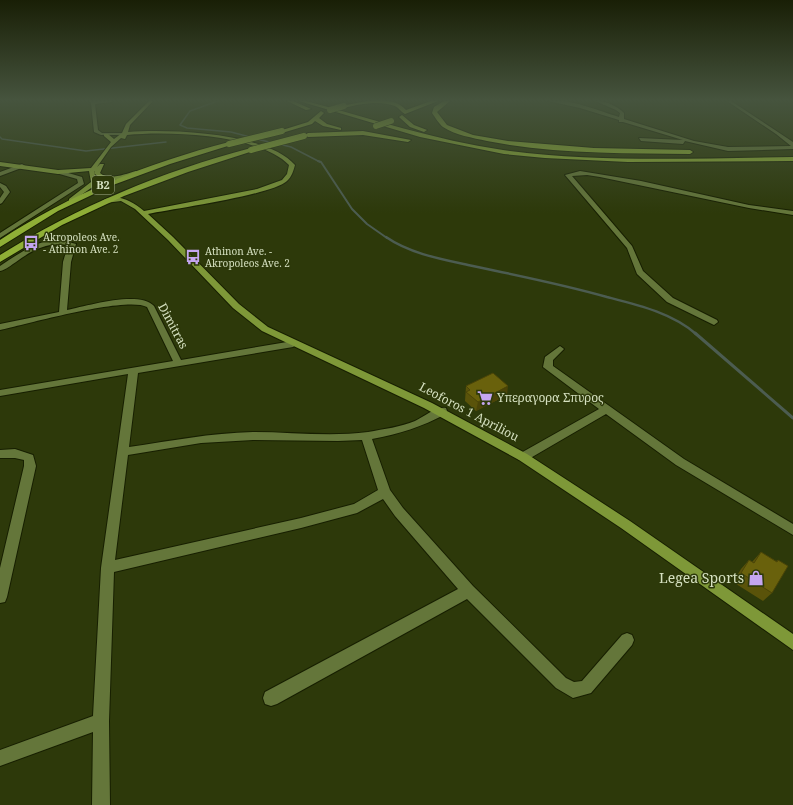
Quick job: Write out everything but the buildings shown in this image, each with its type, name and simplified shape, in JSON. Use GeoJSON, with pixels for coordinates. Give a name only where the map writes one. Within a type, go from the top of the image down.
{"type":"FeatureCollection","features":[{"type":"Feature","properties":{"kind":"highway","name":"B2"},"geometry":{"type":"LineString","coordinates":[[0,244],[24,226],[71,200],[136,172],[251,139]]}},
{"type":"Feature","properties":{"kind":"highway","name":"B2"},"geometry":{"type":"LineString","coordinates":[[0,259],[42,233],[103,202],[146,184],[251,150],[293,139]]}},
{"type":"Feature","properties":{"kind":"highway"},"geometry":{"type":"LineString","coordinates":[[399,139],[519,156],[613,163],[793,159]]}},
{"type":"Feature","properties":{"kind":"highway"},"geometry":{"type":"LineString","coordinates":[[418,139],[459,148]]}},
{"type":"Feature","properties":{"kind":"highway"},"geometry":{"type":"LineString","coordinates":[[432,139],[496,150],[569,158],[611,160],[732,160]]}},
{"type":"Feature","properties":{"kind":"highway"},"geometry":{"type":"LineString","coordinates":[[453,139],[522,151],[610,156],[793,154]]}},
{"type":"Feature","properties":{"kind":"highway"},"geometry":{"type":"LineString","coordinates":[[464,139],[491,144],[610,153],[785,155]]}},
{"type":"Feature","properties":{"kind":"highway"},"geometry":{"type":"LineString","coordinates":[[480,139],[523,145],[567,149],[700,152]]}},
{"type":"Feature","properties":{"kind":"highway"},"geometry":{"type":"LineString","coordinates":[[708,152],[793,154]]}},
{"type":"Feature","properties":{"kind":"main road"},"geometry":{"type":"LineString","coordinates":[[108,139],[113,147]]}},
{"type":"Feature","properties":{"kind":"main road","name":"B2"},"geometry":{"type":"LineString","coordinates":[[71,200],[92,185],[94,182],[90,174],[96,170],[113,147],[122,139]]}},
{"type":"Feature","properties":{"kind":"main road"},"geometry":{"type":"LineString","coordinates":[[142,213],[258,191],[284,181],[290,174],[292,166],[289,161],[277,154],[224,139]]}},
{"type":"Feature","properties":{"kind":"main road"},"geometry":{"type":"LineString","coordinates":[[0,164],[58,172],[96,170]]}},
{"type":"Feature","properties":{"kind":"main road","name":"B2"},"geometry":{"type":"LineString","coordinates":[[96,170],[98,175],[105,178],[117,177],[136,172]]}},
{"type":"Feature","properties":{"kind":"main road"},"geometry":{"type":"LineString","coordinates":[[136,208],[128,199],[129,195],[146,184]]}},
{"type":"Feature","properties":{"kind":"main road","name":"Leoforos 1 Apriliou"},"geometry":{"type":"LineString","coordinates":[[103,202],[120,199],[136,208],[174,241],[244,315],[265,329],[294,344],[442,411],[523,457],[599,507],[793,644]]}},
{"type":"Feature","properties":{"kind":"street"},"geometry":{"type":"LineString","coordinates":[[641,139],[677,143],[693,142]]}},
{"type":"Feature","properties":{"kind":"street"},"geometry":{"type":"LineString","coordinates":[[681,139],[728,149],[793,146]]}},
{"type":"Feature","properties":{"kind":"street"},"geometry":{"type":"LineString","coordinates":[[785,139],[793,146]]}},
{"type":"Feature","properties":{"kind":"street"},"geometry":{"type":"LineString","coordinates":[[0,174],[22,166]]}},
{"type":"Feature","properties":{"kind":"street"},"geometry":{"type":"LineString","coordinates":[[0,236],[81,184],[80,178],[58,172]]}},
{"type":"Feature","properties":{"kind":"street"},"geometry":{"type":"LineString","coordinates":[[714,322],[670,300],[640,272],[630,247],[568,175],[575,173],[586,173],[644,183],[766,210],[793,214]]}},
{"type":"Feature","properties":{"kind":"street"},"geometry":{"type":"LineString","coordinates":[[0,185],[4,187],[7,192],[0,202]]}},
{"type":"Feature","properties":{"kind":"street"},"geometry":{"type":"LineString","coordinates":[[0,269],[40,244],[57,241],[72,244],[66,262],[63,313],[0,327]]}},
{"type":"Feature","properties":{"kind":"street","name":"Dimitras"},"geometry":{"type":"LineString","coordinates":[[63,313],[111,303],[143,302],[150,306],[179,364]]}},
{"type":"Feature","properties":{"kind":"street"},"geometry":{"type":"LineString","coordinates":[[0,393],[102,374],[179,364],[294,344]]}},
{"type":"Feature","properties":{"kind":"street"},"geometry":{"type":"LineString","coordinates":[[560,349],[548,359],[548,367],[605,410],[680,462],[793,530]]}},
{"type":"Feature","properties":{"kind":"street"},"geometry":{"type":"LineString","coordinates":[[102,805],[101,721],[108,568],[133,371]]}},
{"type":"Feature","properties":{"kind":"street"},"geometry":{"type":"LineString","coordinates":[[523,457],[605,410]]}},
{"type":"Feature","properties":{"kind":"street"},"geometry":{"type":"LineString","coordinates":[[122,452],[227,437],[308,438],[366,436],[409,428],[424,423],[442,411]]}},
{"type":"Feature","properties":{"kind":"street"},"geometry":{"type":"LineString","coordinates":[[366,436],[385,492],[399,512],[468,591],[561,683],[573,690],[586,688],[627,640]]}},
{"type":"Feature","properties":{"kind":"street"},"geometry":{"type":"LineString","coordinates":[[0,454],[13,453],[24,455],[28,458],[30,466],[2,580],[0,597]]}},
{"type":"Feature","properties":{"kind":"street"},"geometry":{"type":"LineString","coordinates":[[108,568],[350,510],[357,508],[385,492]]}},
{"type":"Feature","properties":{"kind":"street"},"geometry":{"type":"LineString","coordinates":[[271,698],[468,591]]}},
{"type":"Feature","properties":{"kind":"street"},"geometry":{"type":"LineString","coordinates":[[0,758],[101,721]]}},
{"type":"Feature","properties":{"kind":"waterway"},"geometry":{"type":"LineString","coordinates":[[2,139],[86,151],[166,142]]}},
{"type":"Feature","properties":{"kind":"waterway"},"geometry":{"type":"LineString","coordinates":[[257,139],[273,143]]}},
{"type":"Feature","properties":{"kind":"waterway"},"geometry":{"type":"LineString","coordinates":[[279,144],[291,147],[318,161]]}},
{"type":"Feature","properties":{"kind":"waterway"},"geometry":{"type":"LineString","coordinates":[[318,161],[321,162],[352,209],[367,224],[387,238]]}},
{"type":"Feature","properties":{"kind":"waterway"},"geometry":{"type":"LineString","coordinates":[[386,237],[395,243],[436,258],[590,292],[642,307],[676,320],[696,334]]}},
{"type":"Feature","properties":{"kind":"waterway"},"geometry":{"type":"LineString","coordinates":[[695,333],[793,418]]}},
{"type":"Feature","properties":{"kind":"place","name":"Akropoleos Ave. - Athinon Ave. 2"},"geometry":{"type":"Point","coordinates":[31,243]}},
{"type":"Feature","properties":{"kind":"place","name":"Athinon Ave. - Akropoleos Ave. 2"},"geometry":{"type":"Point","coordinates":[193,257]}},
{"type":"Feature","properties":{"kind":"place","name":"Υπεραγορα Σπυρος"},"geometry":{"type":"Point","coordinates":[485,398]}},
{"type":"Feature","properties":{"kind":"place","name":"Legea Sports"},"geometry":{"type":"Point","coordinates":[756,578]}}]}
